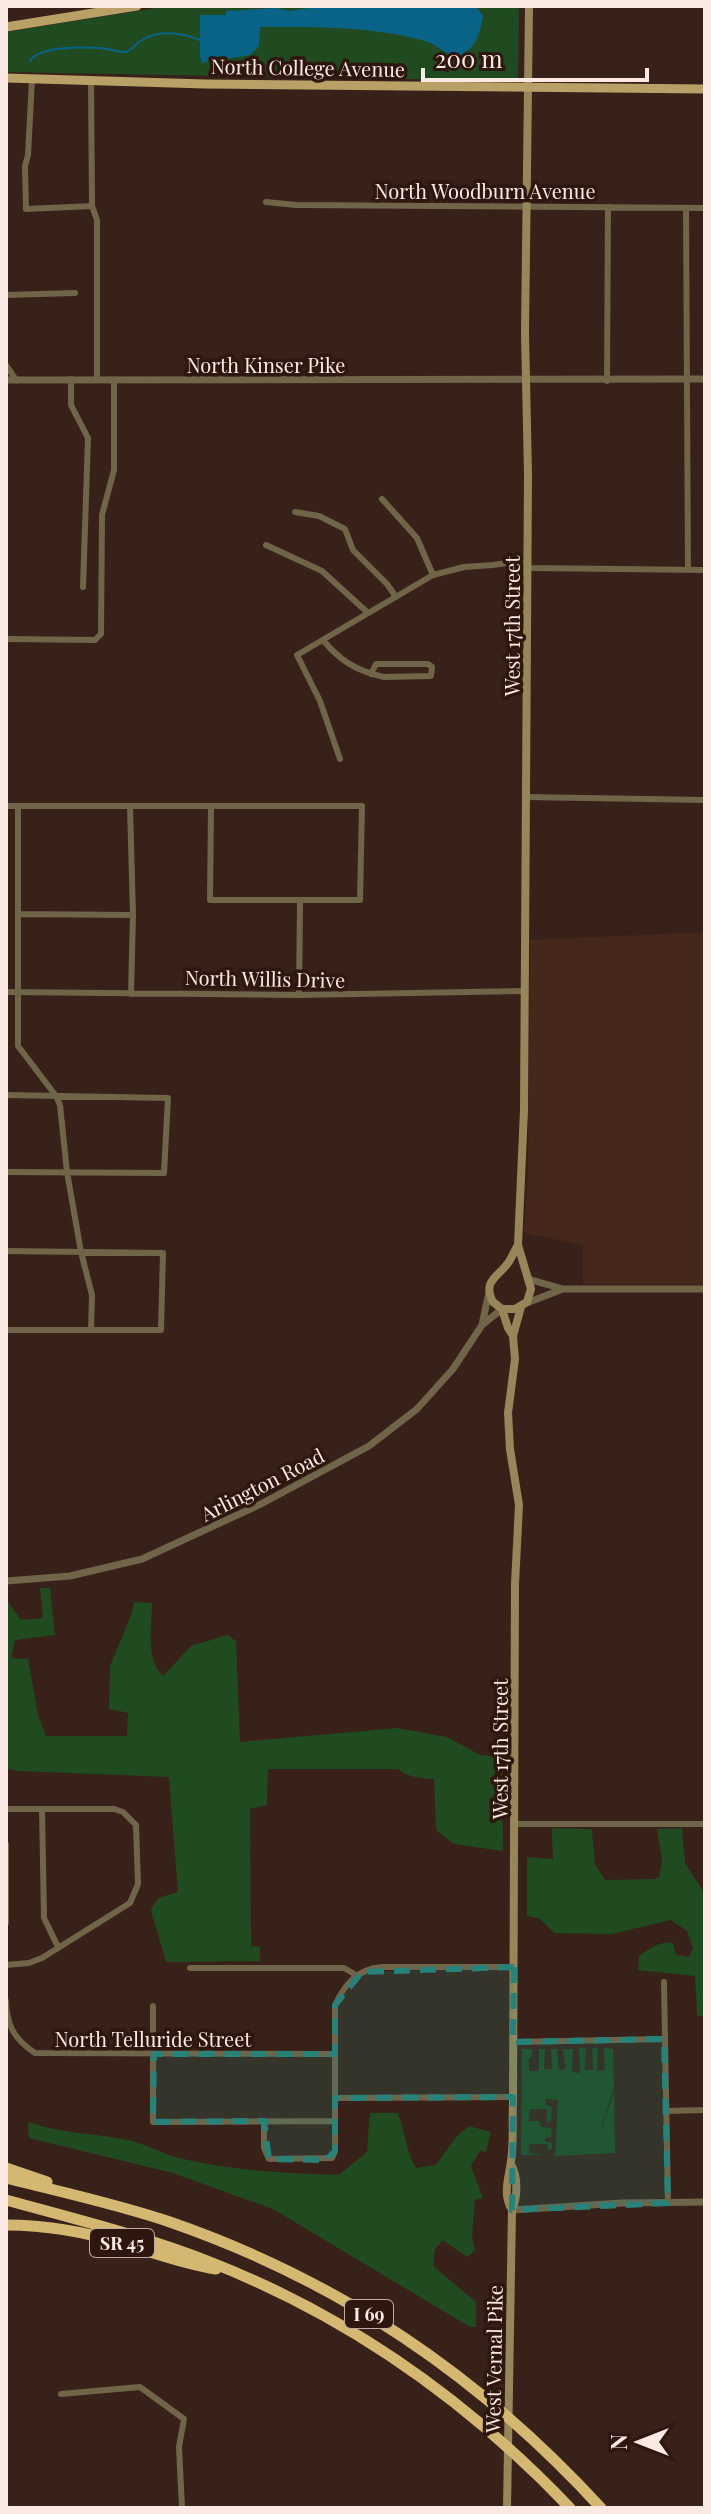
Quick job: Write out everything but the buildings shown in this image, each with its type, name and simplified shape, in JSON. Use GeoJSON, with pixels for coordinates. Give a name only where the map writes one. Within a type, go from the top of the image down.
{"type":"FeatureCollection","features":[{"type":"Feature","properties":{"kind":"highway"},"geometry":{"type":"LineString","coordinates":[[6,2168],[88,2199]]}},
{"type":"Feature","properties":{"kind":"highway","name":"I 69"},"geometry":{"type":"LineString","coordinates":[[6,2178],[167,2221],[219,2240],[294,2273],[367,2313],[424,2349],[490,2400],[571,2475],[601,2508]]}},
{"type":"Feature","properties":{"kind":"highway","name":"I 69"},"geometry":{"type":"LineString","coordinates":[[6,2200],[134,2236],[236,2273],[310,2308],[403,2364],[489,2430],[570,2508]]}},
{"type":"Feature","properties":{"kind":"highway","name":"SR 45"},"geometry":{"type":"LineString","coordinates":[[6,2225],[82,2233],[189,2265],[236,2273]]}},
{"type":"Feature","properties":{"kind":"main road"},"geometry":{"type":"LineString","coordinates":[[6,27],[137,6]]}},
{"type":"Feature","properties":{"kind":"main road","name":"West 17th Street"},"geometry":{"type":"LineString","coordinates":[[528,1278],[518,1245],[522,1181],[524,991],[529,6]]}},
{"type":"Feature","properties":{"kind":"main road","name":"North College Avenue"},"geometry":{"type":"LineString","coordinates":[[6,78],[705,89]]}},
{"type":"Feature","properties":{"kind":"main road","name":"West 17th Street"},"geometry":{"type":"LineString","coordinates":[[502,1270],[518,1245]]}},
{"type":"Feature","properties":{"kind":"main road"},"geometry":{"type":"LineString","coordinates":[[515,1269],[528,1278],[531,1293],[523,1306],[512,1310],[502,1309],[493,1302],[489,1291],[492,1278],[502,1270],[515,1269]]}},
{"type":"Feature","properties":{"kind":"main road","name":"West 17th Street"},"geometry":{"type":"LineString","coordinates":[[512,2210],[516,2189],[516,2173],[511,2164],[515,1584],[519,1505],[508,1413],[515,1359],[513,1336],[523,1306]]}},
{"type":"Feature","properties":{"kind":"main road","name":"West 17th Street"},"geometry":{"type":"LineString","coordinates":[[502,1309],[513,1336]]}},
{"type":"Feature","properties":{"kind":"main road","name":"West Vernal Pike"},"geometry":{"type":"LineString","coordinates":[[507,2508],[512,2210]]}},
{"type":"Feature","properties":{"kind":"street"},"geometry":{"type":"LineString","coordinates":[[32,79],[25,166],[26,209],[92,206]]}},
{"type":"Feature","properties":{"kind":"street"},"geometry":{"type":"LineString","coordinates":[[91,81],[92,206],[97,220],[97,380]]}},
{"type":"Feature","properties":{"kind":"street","name":"North Woodburn Avenue"},"geometry":{"type":"LineString","coordinates":[[266,202],[296,205],[705,208]]}},
{"type":"Feature","properties":{"kind":"street"},"geometry":{"type":"LineString","coordinates":[[607,381],[608,207]]}},
{"type":"Feature","properties":{"kind":"street"},"geometry":{"type":"LineString","coordinates":[[686,208],[688,570]]}},
{"type":"Feature","properties":{"kind":"street"},"geometry":{"type":"LineString","coordinates":[[6,295],[75,293]]}},
{"type":"Feature","properties":{"kind":"street"},"geometry":{"type":"LineString","coordinates":[[6,365],[16,380]]}},
{"type":"Feature","properties":{"kind":"street"},"geometry":{"type":"LineString","coordinates":[[71,379],[71,405],[88,438],[83,587]]}},
{"type":"Feature","properties":{"kind":"street","name":"North Kinser Pike"},"geometry":{"type":"LineString","coordinates":[[6,380],[705,379]]}},
{"type":"Feature","properties":{"kind":"street"},"geometry":{"type":"LineString","coordinates":[[6,639],[95,640],[101,634],[102,515],[113,475],[114,380]]}},
{"type":"Feature","properties":{"kind":"street"},"geometry":{"type":"LineString","coordinates":[[382,499],[417,538],[433,575]]}},
{"type":"Feature","properties":{"kind":"street"},"geometry":{"type":"LineString","coordinates":[[295,512],[319,516],[345,529],[353,550],[396,597]]}},
{"type":"Feature","properties":{"kind":"street"},"geometry":{"type":"LineString","coordinates":[[266,545],[322,571],[367,612]]}},
{"type":"Feature","properties":{"kind":"street"},"geometry":{"type":"LineString","coordinates":[[340,759],[320,701],[297,655],[433,575],[464,567],[507,563],[511,559],[527,563],[705,570]]}},
{"type":"Feature","properties":{"kind":"street"},"geometry":{"type":"LineString","coordinates":[[323,640],[346,663],[371,674],[384,677],[431,676],[433,672],[428,664],[376,664],[371,674]]}},
{"type":"Feature","properties":{"kind":"street"},"geometry":{"type":"LineString","coordinates":[[525,797],[705,800]]}},
{"type":"Feature","properties":{"kind":"street"},"geometry":{"type":"LineString","coordinates":[[6,806],[18,806],[130,806],[211,806],[362,806],[360,900],[210,900],[211,806]]}},
{"type":"Feature","properties":{"kind":"street"},"geometry":{"type":"LineString","coordinates":[[18,806],[18,1046],[60,1105],[67,1172],[92,1295],[91,1330]]}},
{"type":"Feature","properties":{"kind":"street"},"geometry":{"type":"LineString","coordinates":[[130,806],[133,915],[131,994]]}},
{"type":"Feature","properties":{"kind":"street"},"geometry":{"type":"LineString","coordinates":[[299,995],[300,901]]}},
{"type":"Feature","properties":{"kind":"street"},"geometry":{"type":"LineString","coordinates":[[18,914],[133,915]]}},
{"type":"Feature","properties":{"kind":"street","name":"North Willis Drive"},"geometry":{"type":"LineString","coordinates":[[6,992],[299,995],[524,991]]}},
{"type":"Feature","properties":{"kind":"street"},"geometry":{"type":"LineString","coordinates":[[6,1095],[168,1098],[164,1173],[6,1172]]}},
{"type":"Feature","properties":{"kind":"street"},"geometry":{"type":"LineString","coordinates":[[6,1251],[163,1253],[161,1330],[6,1330]]}},
{"type":"Feature","properties":{"kind":"street"},"geometry":{"type":"LineString","coordinates":[[528,1278],[563,1289],[705,1289]]}},
{"type":"Feature","properties":{"kind":"street"},"geometry":{"type":"LineString","coordinates":[[523,1306],[563,1289]]}},
{"type":"Feature","properties":{"kind":"street","name":"Arlington Road"},"geometry":{"type":"LineString","coordinates":[[482,1325],[489,1291]]}},
{"type":"Feature","properties":{"kind":"street","name":"Arlington Road"},"geometry":{"type":"LineString","coordinates":[[6,1581],[81,1574],[142,1559],[188,1540],[325,1471],[378,1440],[417,1409],[453,1369],[482,1325],[502,1309]]}},
{"type":"Feature","properties":{"kind":"street"},"geometry":{"type":"LineString","coordinates":[[6,1809],[114,1809],[130,1817],[136,1825],[138,1836],[138,1884],[130,1903],[29,1963],[6,1965]]}},
{"type":"Feature","properties":{"kind":"street"},"geometry":{"type":"LineString","coordinates":[[42,1809],[44,1918],[58,1947]]}},
{"type":"Feature","properties":{"kind":"street"},"geometry":{"type":"LineString","coordinates":[[515,1824],[705,1824]]}},
{"type":"Feature","properties":{"kind":"street"},"geometry":{"type":"LineString","coordinates":[[6,1844],[6,1923]]}},
{"type":"Feature","properties":{"kind":"street"},"geometry":{"type":"LineString","coordinates":[[264,2121],[264,2148],[269,2159],[332,2158],[335,2151],[335,2005],[346,1985],[356,1975],[382,1967],[514,1967]]}},
{"type":"Feature","properties":{"kind":"street"},"geometry":{"type":"LineString","coordinates":[[190,1968],[344,1968],[356,1975]]}},
{"type":"Feature","properties":{"kind":"street"},"geometry":{"type":"LineString","coordinates":[[664,1982],[668,2203]]}},
{"type":"Feature","properties":{"kind":"street","name":"North Telluride Street"},"geometry":{"type":"LineString","coordinates":[[6,2001],[10,2028],[16,2038],[35,2053],[335,2054]]}},
{"type":"Feature","properties":{"kind":"street"},"geometry":{"type":"LineString","coordinates":[[153,2006],[153,2122],[335,2121]]}},
{"type":"Feature","properties":{"kind":"street"},"geometry":{"type":"LineString","coordinates":[[513,2042],[664,2039]]}},
{"type":"Feature","properties":{"kind":"street"},"geometry":{"type":"LineString","coordinates":[[335,2098],[513,2097]]}},
{"type":"Feature","properties":{"kind":"street"},"geometry":{"type":"LineString","coordinates":[[666,2111],[705,2110]]}},
{"type":"Feature","properties":{"kind":"street"},"geometry":{"type":"LineString","coordinates":[[512,2210],[705,2202]]}},
{"type":"Feature","properties":{"kind":"street"},"geometry":{"type":"LineString","coordinates":[[61,2394],[140,2387],[184,2419],[179,2447],[182,2508]]}},
{"type":"Feature","properties":{"kind":"highlighted area"},"geometry":{"type":"Polygon","coordinates":[[[514,1967],[513,2042],[664,2039],[668,2203],[512,2210],[513,2097],[335,2098],[335,2151],[326,2160],[269,2159],[264,2121],[153,2122],[154,2054],[335,2054],[335,2005],[362,1972],[514,1967]]]}},
{"type":"Feature","properties":{"kind":"shaded area"},"geometry":{"type":"Polygon","coordinates":[[[705,932],[705,1284],[583,1284],[583,1245],[524,1233],[528,1177],[530,940],[705,932]]]}},
{"type":"Feature","properties":{"kind":"green space"},"geometry":{"type":"Polygon","coordinates":[[[169,6],[519,6],[518,81],[6,72],[6,32],[169,6]]]}},
{"type":"Feature","properties":{"kind":"green space"},"geometry":{"type":"Polygon","coordinates":[[[40,1588],[50,1588],[55,1635],[15,1640],[11,1658],[28,1659],[38,1715],[46,1736],[127,1736],[128,1713],[109,1709],[110,1666],[134,1602],[152,1603],[152,1652],[157,1669],[163,1676],[191,1646],[227,1635],[236,1641],[240,1742],[397,1728],[447,1737],[480,1755],[502,1757],[503,1851],[454,1844],[436,1830],[434,1779],[411,1776],[398,1769],[268,1769],[267,1805],[250,1809],[251,1946],[260,1947],[260,1961],[166,1962],[151,1910],[158,1898],[178,1892],[169,1777],[6,1768],[6,1599],[21,1620],[43,1618],[40,1588]]]}},
{"type":"Feature","properties":{"kind":"green space"},"geometry":{"type":"Polygon","coordinates":[[[552,1828],[592,1829],[595,1864],[605,1880],[659,1877],[662,1860],[657,1829],[682,1828],[685,1863],[705,1894],[705,2016],[697,2016],[695,1976],[638,1970],[639,1956],[659,1944],[673,1943],[676,1955],[689,1957],[693,1948],[687,1931],[671,1920],[611,1934],[554,1933],[540,1919],[527,1916],[527,1857],[553,1859],[552,1828]]]}},
{"type":"Feature","properties":{"kind":"green space"},"geometry":{"type":"Polygon","coordinates":[[[579,2048],[586,2049],[585,2070],[593,2070],[592,2048],[598,2049],[597,2071],[605,2070],[604,2048],[613,2049],[614,2087],[596,2144],[614,2092],[615,2153],[555,2156],[558,2100],[546,2099],[546,2105],[552,2107],[551,2122],[547,2121],[547,2109],[530,2109],[529,2121],[539,2121],[541,2127],[551,2128],[552,2137],[545,2138],[545,2141],[552,2143],[552,2149],[548,2150],[547,2144],[530,2144],[529,2153],[544,2155],[521,2155],[522,2049],[532,2049],[529,2071],[539,2071],[539,2049],[545,2049],[544,2069],[552,2069],[551,2049],[557,2049],[559,2070],[566,2069],[563,2049],[573,2049],[572,2072],[580,2073],[579,2048]]]}},
{"type":"Feature","properties":{"kind":"green space"},"geometry":{"type":"Polygon","coordinates":[[[370,2113],[398,2113],[416,2168],[436,2165],[457,2136],[469,2126],[491,2132],[486,2152],[480,2151],[471,2166],[483,2198],[475,2200],[472,2236],[475,2251],[467,2257],[443,2240],[435,2249],[433,2266],[476,2302],[476,2327],[470,2327],[273,2209],[173,2173],[29,2138],[28,2122],[132,2141],[179,2158],[219,2166],[339,2175],[367,2152],[370,2113]]]}},
{"type":"Feature","properties":{"kind":"water"},"geometry":{"type":"Polygon","coordinates":[[[322,6],[476,6],[483,16],[476,40],[458,57],[425,41],[384,32],[260,27],[259,46],[250,55],[202,63],[200,15],[276,8],[289,11],[322,6]]]}},
{"type":"Feature","properties":{"kind":"waterway"},"geometry":{"type":"LineString","coordinates":[[30,61],[42,52],[62,48],[126,52],[149,37],[163,33],[200,40]]}}]}
